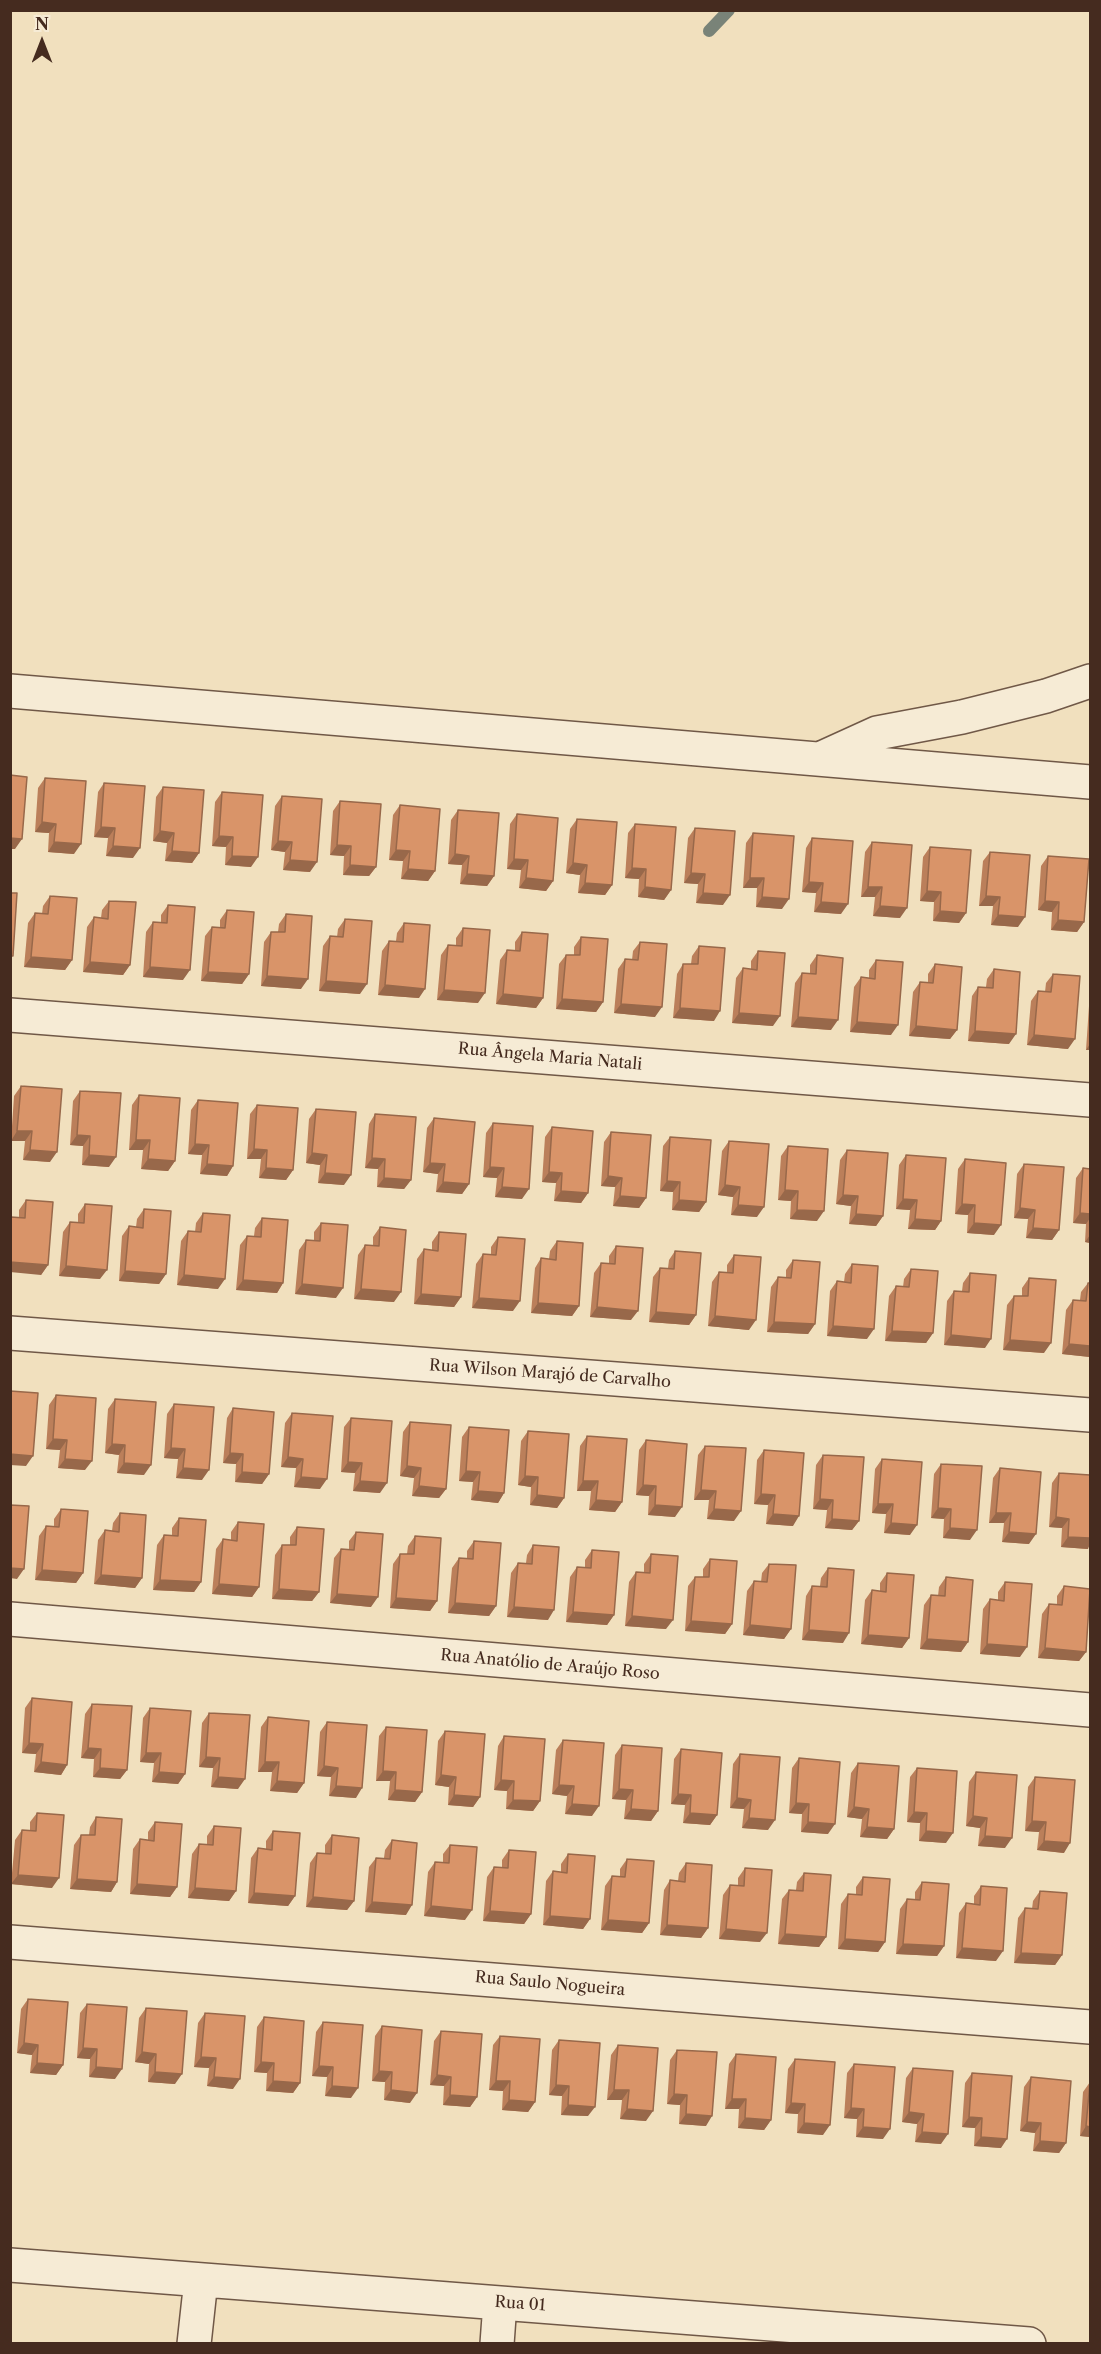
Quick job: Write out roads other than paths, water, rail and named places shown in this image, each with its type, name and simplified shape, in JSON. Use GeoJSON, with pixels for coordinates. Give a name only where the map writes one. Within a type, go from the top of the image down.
{"type":"FeatureCollection","features":[{"type":"Feature","properties":{"kind":"street"},"geometry":{"type":"LineString","coordinates":[[820,759],[877,733],[962,717],[1046,696],[1090,681]]}},
{"type":"Feature","properties":{"kind":"street"},"geometry":{"type":"LineString","coordinates":[[10,690],[1090,782]]}},
{"type":"Feature","properties":{"kind":"street","name":"Rua Ângela Maria Natali"},"geometry":{"type":"LineString","coordinates":[[10,1015],[1090,1100]]}},
{"type":"Feature","properties":{"kind":"street","name":"Rua Wilson Marajó de Carvalho"},"geometry":{"type":"LineString","coordinates":[[10,1333],[1090,1415]]}},
{"type":"Feature","properties":{"kind":"street","name":"Rua Anatólio de Araújo Roso"},"geometry":{"type":"LineString","coordinates":[[10,1619],[1090,1710]]}},
{"type":"Feature","properties":{"kind":"street","name":"Rua Saulo Nogueira"},"geometry":{"type":"LineString","coordinates":[[10,1942],[1090,2027]]}},
{"type":"Feature","properties":{"kind":"street","name":"Rua 01"},"geometry":{"type":"LineString","coordinates":[[10,2265],[500,2303],[807,2335],[1029,2343]]}},
{"type":"Feature","properties":{"kind":"street"},"geometry":{"type":"LineString","coordinates":[[194,2343],[201,2280]]}},
{"type":"Feature","properties":{"kind":"street"},"geometry":{"type":"LineString","coordinates":[[497,2343],[500,2303]]}},
{"type":"Feature","properties":{"kind":"waterway"},"geometry":{"type":"LineString","coordinates":[[709,31],[729,10]]}}]}
